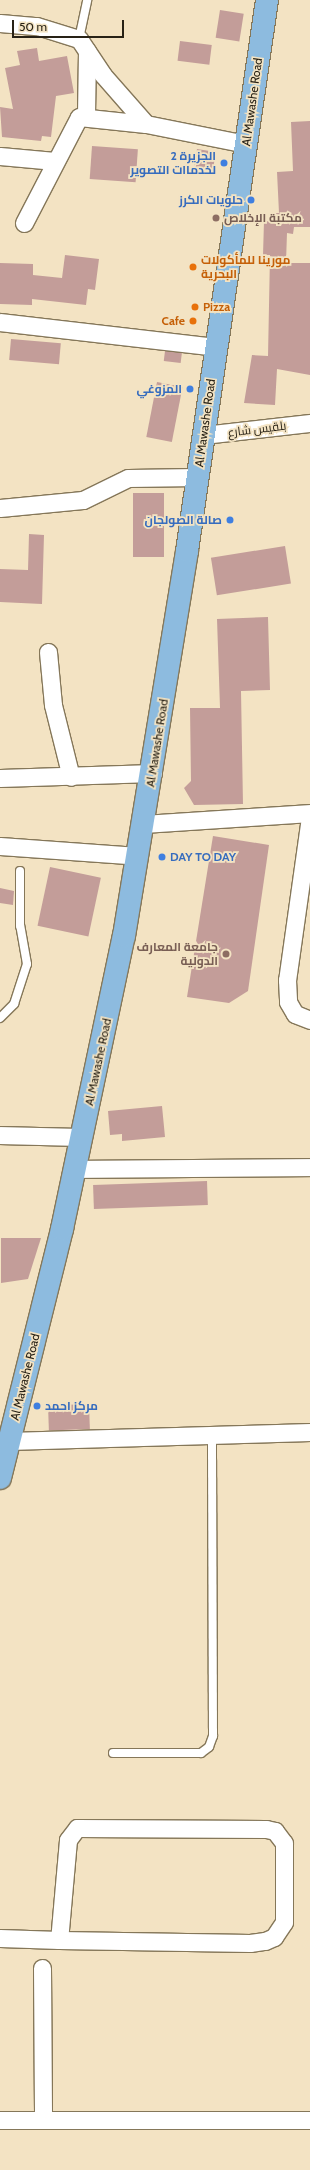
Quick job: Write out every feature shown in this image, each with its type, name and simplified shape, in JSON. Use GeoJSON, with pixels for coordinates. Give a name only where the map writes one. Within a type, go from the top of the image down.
{"type":"FeatureCollection","features":[{"type":"Feature","properties":{"kind":"main road","name":"Al Mawashe Road"},"geometry":{"type":"LineString","coordinates":[[3,1460],[75,1169],[144,824],[153,773],[267,0]]}},
{"type":"Feature","properties":{"kind":"street"},"geometry":{"type":"LineString","coordinates":[[0,23],[58,30],[83,45],[115,90],[146,124]]}},
{"type":"Feature","properties":{"kind":"street"},"geometry":{"type":"LineString","coordinates":[[83,45],[86,115]]}},
{"type":"Feature","properties":{"kind":"street"},"geometry":{"type":"LineString","coordinates":[[24,224],[74,123],[86,115],[146,124],[246,144]]}},
{"type":"Feature","properties":{"kind":"street"},"geometry":{"type":"LineString","coordinates":[[0,156],[55,161]]}},
{"type":"Feature","properties":{"kind":"street"},"geometry":{"type":"LineString","coordinates":[[0,322],[216,347]]}},
{"type":"Feature","properties":{"kind":"street","name":"بلقيس شارع"},"geometry":{"type":"LineString","coordinates":[[203,435],[310,423]]}},
{"type":"Feature","properties":{"kind":"street"},"geometry":{"type":"LineString","coordinates":[[0,508],[83,500],[128,478],[197,477]]}},
{"type":"Feature","properties":{"kind":"street"},"geometry":{"type":"LineString","coordinates":[[48,652],[53,705],[72,777]]}},
{"type":"Feature","properties":{"kind":"street"},"geometry":{"type":"LineString","coordinates":[[0,778],[72,777],[153,773]]}},
{"type":"Feature","properties":{"kind":"street"},"geometry":{"type":"LineString","coordinates":[[144,824],[310,813]]}},
{"type":"Feature","properties":{"kind":"street"},"geometry":{"type":"LineString","coordinates":[[310,816],[287,980],[288,1002],[295,1014],[310,1020]]}},
{"type":"Feature","properties":{"kind":"street"},"geometry":{"type":"LineString","coordinates":[[0,846],[138,856]]}},
{"type":"Feature","properties":{"kind":"street"},"geometry":{"type":"LineString","coordinates":[[0,1135],[82,1137]]}},
{"type":"Feature","properties":{"kind":"street"},"geometry":{"type":"LineString","coordinates":[[75,1169],[310,1167]]}},
{"type":"Feature","properties":{"kind":"street"},"geometry":{"type":"LineString","coordinates":[[3,1460],[212,1435],[310,1432]]}},
{"type":"Feature","properties":{"kind":"street"},"geometry":{"type":"LineString","coordinates":[[0,1938],[59,1940],[265,1941],[274,1937],[284,1922],[284,1843],[276,1831],[266,1829],[77,1828],[68,1840],[59,1940]]}},
{"type":"Feature","properties":{"kind":"street"},"geometry":{"type":"LineString","coordinates":[[42,1968],[43,2119]]}},
{"type":"Feature","properties":{"kind":"street"},"geometry":{"type":"LineString","coordinates":[[0,2120],[310,2120]]}},
{"type":"Feature","properties":{"kind":"lane"},"geometry":{"type":"LineString","coordinates":[[83,45],[87,0]]}},
{"type":"Feature","properties":{"kind":"lane"},"geometry":{"type":"LineString","coordinates":[[0,1018],[14,1004],[27,964],[20,926],[20,871]]}},
{"type":"Feature","properties":{"kind":"lane"},"geometry":{"type":"LineString","coordinates":[[113,1754],[201,1753],[209,1747],[213,1736],[212,1435]]}},
{"type":"Feature","properties":{"kind":"building"},"geometry":{"type":"Polygon","coordinates":[[[220,10],[244,14],[239,41],[216,38],[220,10]]]}},
{"type":"Feature","properties":{"kind":"building"},"geometry":{"type":"Polygon","coordinates":[[[180,41],[212,45],[209,65],[178,61],[180,41]]]}},
{"type":"Feature","properties":{"kind":"building"},"geometry":{"type":"Polygon","coordinates":[[[37,48],[39,61],[67,56],[74,93],[56,96],[51,137],[42,136],[41,141],[2,137],[0,107],[13,109],[5,68],[20,65],[17,51],[37,48]]]}},
{"type":"Feature","properties":{"kind":"building"},"geometry":{"type":"Polygon","coordinates":[[[310,121],[310,227],[294,227],[293,234],[287,233],[286,263],[310,263],[310,375],[277,369],[275,405],[244,403],[252,355],[268,356],[270,255],[263,255],[264,221],[276,222],[276,213],[279,213],[277,172],[293,171],[291,122],[310,121]]]}},
{"type":"Feature","properties":{"kind":"building"},"geometry":{"type":"Polygon","coordinates":[[[92,146],[138,149],[136,182],[90,179],[92,146]]]}},
{"type":"Feature","properties":{"kind":"building"},"geometry":{"type":"Polygon","coordinates":[[[197,149],[216,152],[213,171],[194,168],[197,149]]]}},
{"type":"Feature","properties":{"kind":"building"},"geometry":{"type":"Polygon","coordinates":[[[65,255],[99,259],[95,290],[88,289],[86,305],[32,299],[32,305],[0,304],[0,263],[33,264],[33,275],[62,278],[65,255]]]}},
{"type":"Feature","properties":{"kind":"building"},"geometry":{"type":"Polygon","coordinates":[[[11,339],[61,343],[59,364],[9,360],[11,339]]]}},
{"type":"Feature","properties":{"kind":"building"},"geometry":{"type":"Polygon","coordinates":[[[165,351],[182,353],[181,363],[164,361],[165,351]]]}},
{"type":"Feature","properties":{"kind":"building"},"geometry":{"type":"Polygon","coordinates":[[[157,382],[183,387],[172,442],[146,437],[157,382]]]}},
{"type":"Feature","properties":{"kind":"building"},"geometry":{"type":"Polygon","coordinates":[[[133,493],[164,493],[164,557],[133,557],[133,493]]]}},
{"type":"Feature","properties":{"kind":"building"},"geometry":{"type":"Polygon","coordinates":[[[29,534],[44,535],[42,604],[0,602],[0,569],[28,570],[29,534]]]}},
{"type":"Feature","properties":{"kind":"building"},"geometry":{"type":"Polygon","coordinates":[[[285,546],[291,584],[217,595],[211,558],[285,546]]]}},
{"type":"Feature","properties":{"kind":"building"},"geometry":{"type":"Polygon","coordinates":[[[268,617],[270,690],[241,691],[243,804],[194,805],[184,788],[191,781],[190,708],[220,708],[217,619],[268,617]]]}},
{"type":"Feature","properties":{"kind":"building"},"geometry":{"type":"Polygon","coordinates":[[[213,836],[269,845],[248,991],[229,1003],[187,997],[213,836]]]}},
{"type":"Feature","properties":{"kind":"building"},"geometry":{"type":"Polygon","coordinates":[[[50,867],[101,878],[88,937],[38,926],[50,867]]]}},
{"type":"Feature","properties":{"kind":"building"},"geometry":{"type":"Polygon","coordinates":[[[0,888],[14,891],[13,905],[0,903],[0,888]]]}},
{"type":"Feature","properties":{"kind":"building"},"geometry":{"type":"Polygon","coordinates":[[[162,1106],[165,1137],[122,1141],[122,1134],[110,1135],[108,1111],[162,1106]]]}},
{"type":"Feature","properties":{"kind":"building"},"geometry":{"type":"Polygon","coordinates":[[[207,1181],[208,1205],[94,1209],[93,1185],[207,1181]]]}},
{"type":"Feature","properties":{"kind":"building"},"geometry":{"type":"Polygon","coordinates":[[[1,1238],[41,1238],[28,1279],[1,1283],[1,1238]]]}},
{"type":"Feature","properties":{"kind":"building"},"geometry":{"type":"Polygon","coordinates":[[[89,1404],[90,1429],[49,1430],[48,1405],[89,1404]]]}},
{"type":"Feature","properties":{"kind":"place","name":"الجزيرة 2 لخدماات التصوير"},"geometry":{"type":"Point","coordinates":[224,163]}},
{"type":"Feature","properties":{"kind":"place","name":"حلويات الكرز"},"geometry":{"type":"Point","coordinates":[251,200]}},
{"type":"Feature","properties":{"kind":"place","name":"مكتبة الإخلاص"},"geometry":{"type":"Point","coordinates":[216,218]}},
{"type":"Feature","properties":{"kind":"place","name":"مورينا للمأكولات البحرية"},"geometry":{"type":"Point","coordinates":[193,267]}},
{"type":"Feature","properties":{"kind":"place","name":"Pizza"},"geometry":{"type":"Point","coordinates":[195,307]}},
{"type":"Feature","properties":{"kind":"place","name":"Cafe"},"geometry":{"type":"Point","coordinates":[193,321]}},
{"type":"Feature","properties":{"kind":"place","name":"المزوغي"},"geometry":{"type":"Point","coordinates":[190,389]}},
{"type":"Feature","properties":{"kind":"place","name":"صالة الصولجان"},"geometry":{"type":"Point","coordinates":[230,520]}},
{"type":"Feature","properties":{"kind":"place","name":"DAY TO DAY"},"geometry":{"type":"Point","coordinates":[162,857]}},
{"type":"Feature","properties":{"kind":"place","name":"جامعة المعارف الدولية"},"geometry":{"type":"Point","coordinates":[226,954]}},
{"type":"Feature","properties":{"kind":"place","name":"مركز احمد"},"geometry":{"type":"Point","coordinates":[37,1406]}}]}
